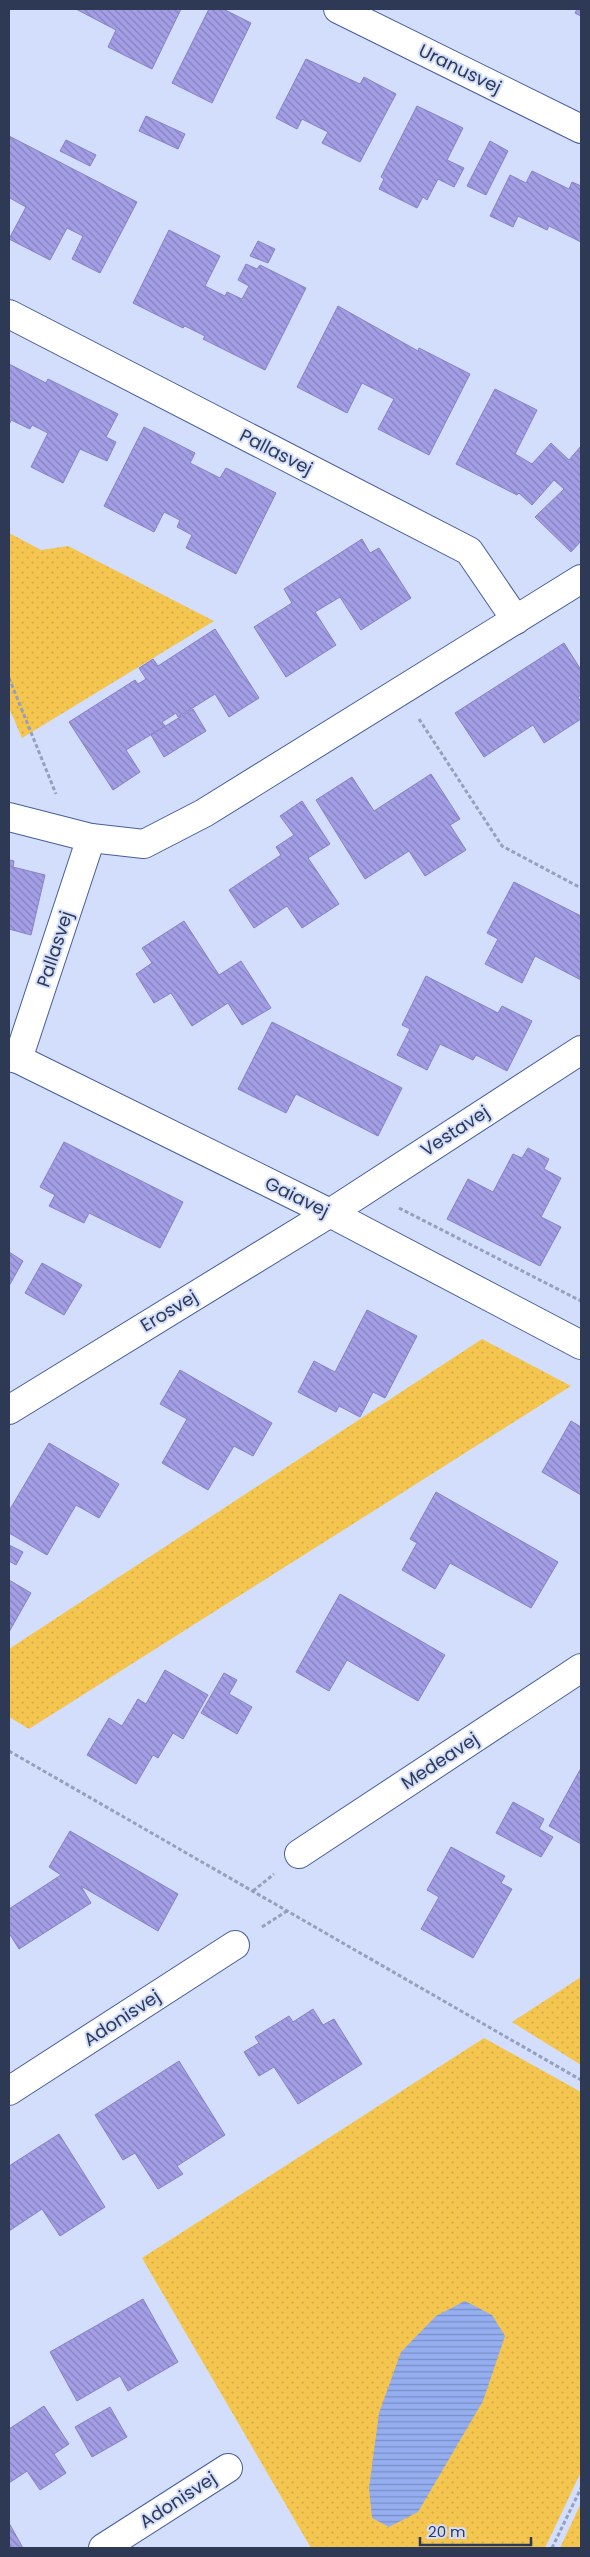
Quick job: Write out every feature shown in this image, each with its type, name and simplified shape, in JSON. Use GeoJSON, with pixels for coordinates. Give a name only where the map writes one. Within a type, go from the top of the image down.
{"type":"FeatureCollection","features":[{"type":"Feature","properties":{"kind":"street","name":"Uranusvej"},"geometry":{"type":"LineString","coordinates":[[338,9],[581,129]]}},
{"type":"Feature","properties":{"kind":"street","name":"Pallasvej"},"geometry":{"type":"LineString","coordinates":[[9,314],[469,550],[516,620]]}},
{"type":"Feature","properties":{"kind":"street"},"geometry":{"type":"LineString","coordinates":[[9,817],[82,836],[144,844],[204,813],[581,579]]}},
{"type":"Feature","properties":{"kind":"street","name":"Pallasvej"},"geometry":{"type":"LineString","coordinates":[[14,1058],[82,836]]}},
{"type":"Feature","properties":{"kind":"street","name":"Vestavej"},"geometry":{"type":"LineString","coordinates":[[330,1213],[581,1050]]}},
{"type":"Feature","properties":{"kind":"street","name":"Gaiavej"},"geometry":{"type":"LineString","coordinates":[[14,1058],[330,1213],[581,1345]]}},
{"type":"Feature","properties":{"kind":"street","name":"Erosvej"},"geometry":{"type":"LineString","coordinates":[[9,1410],[330,1213]]}},
{"type":"Feature","properties":{"kind":"street","name":"Medeavej"},"geometry":{"type":"LineString","coordinates":[[300,1854],[581,1668]]}},
{"type":"Feature","properties":{"kind":"street","name":"Adonisvej"},"geometry":{"type":"LineString","coordinates":[[9,2091],[234,1944]]}},
{"type":"Feature","properties":{"kind":"street","name":"Adonisvej"},"geometry":{"type":"LineString","coordinates":[[103,2548],[228,2468]]}},
{"type":"Feature","properties":{"kind":"path"},"geometry":{"type":"LineString","coordinates":[[9,678],[82,836]]}},
{"type":"Feature","properties":{"kind":"path"},"geometry":{"type":"LineString","coordinates":[[401,691],[502,846],[581,888]]}},
{"type":"Feature","properties":{"kind":"path"},"geometry":{"type":"LineString","coordinates":[[9,1751],[581,2080]]}},
{"type":"Feature","properties":{"kind":"path"},"geometry":{"type":"LineString","coordinates":[[552,2548],[581,2488]]}},
{"type":"Feature","properties":{"kind":"shaded area"},"geometry":{"type":"Polygon","coordinates":[[[9,533],[41,550],[68,546],[214,621],[22,738],[9,708],[9,533]]]}},
{"type":"Feature","properties":{"kind":"shaded area"},"geometry":{"type":"Polygon","coordinates":[[[482,1339],[571,1386],[29,1729],[9,1717],[9,1649],[482,1339]]]}},
{"type":"Feature","properties":{"kind":"shaded area"},"geometry":{"type":"Polygon","coordinates":[[[581,1977],[581,2065],[512,2022],[581,1977]]]}},
{"type":"Feature","properties":{"kind":"shaded area"},"geometry":{"type":"Polygon","coordinates":[[[484,2038],[581,2092],[581,2472],[545,2548],[311,2548],[142,2258],[484,2038]]]}},
{"type":"Feature","properties":{"kind":"shaded area"},"geometry":{"type":"Polygon","coordinates":[[[581,2503],[581,2548],[560,2548],[581,2503]]]}},
{"type":"Feature","properties":{"kind":"water"},"geometry":{"type":"Polygon","coordinates":[[[465,2301],[492,2315],[505,2336],[483,2401],[418,2512],[389,2527],[372,2518],[369,2488],[379,2413],[401,2352],[436,2316],[465,2301]]]}},
{"type":"Feature","properties":{"kind":"building"},"geometry":{"type":"Polygon","coordinates":[[[76,9],[181,9],[152,69],[108,47],[116,30],[76,9]]]}},
{"type":"Feature","properties":{"kind":"building"},"geometry":{"type":"Polygon","coordinates":[[[209,9],[223,9],[251,23],[212,103],[172,83],[209,9]]]}},
{"type":"Feature","properties":{"kind":"building"},"geometry":{"type":"Polygon","coordinates":[[[577,9],[581,9],[581,16],[575,13],[577,9]]]}},
{"type":"Feature","properties":{"kind":"building"},"geometry":{"type":"Polygon","coordinates":[[[306,59],[360,84],[364,77],[396,94],[360,162],[322,143],[328,132],[302,119],[297,129],[276,118],[306,59]]]}},
{"type":"Feature","properties":{"kind":"building"},"geometry":{"type":"Polygon","coordinates":[[[417,106],[463,128],[447,160],[464,168],[454,187],[438,179],[427,200],[423,197],[417,208],[379,189],[384,179],[381,177],[417,106]]]}},
{"type":"Feature","properties":{"kind":"building"},"geometry":{"type":"Polygon","coordinates":[[[146,116],[185,134],[178,149],[139,131],[146,116]]]}},
{"type":"Feature","properties":{"kind":"building"},"geometry":{"type":"Polygon","coordinates":[[[9,136],[137,202],[100,273],[72,259],[83,236],[67,228],[50,260],[9,239],[26,207],[10,198],[9,200],[9,136]]]}},
{"type":"Feature","properties":{"kind":"building"},"geometry":{"type":"Polygon","coordinates":[[[66,140],[96,155],[90,166],[60,151],[66,140]]]}},
{"type":"Feature","properties":{"kind":"building"},"geometry":{"type":"Polygon","coordinates":[[[490,141],[508,151],[486,195],[467,186],[490,141]]]}},
{"type":"Feature","properties":{"kind":"building"},"geometry":{"type":"Polygon","coordinates":[[[532,171],[569,189],[572,182],[581,186],[581,242],[549,226],[547,230],[518,216],[513,227],[490,216],[510,175],[526,183],[532,171]]]}},
{"type":"Feature","properties":{"kind":"building"},"geometry":{"type":"Polygon","coordinates":[[[169,230],[220,256],[205,286],[225,296],[227,292],[242,299],[249,286],[238,280],[246,264],[257,269],[260,265],[306,288],[265,370],[203,339],[205,336],[185,326],[183,328],[133,303],[169,230]]]}},
{"type":"Feature","properties":{"kind":"building"},"geometry":{"type":"Polygon","coordinates":[[[258,241],[275,249],[268,263],[250,256],[258,241]]]}},
{"type":"Feature","properties":{"kind":"building"},"geometry":{"type":"Polygon","coordinates":[[[338,306],[418,351],[419,348],[470,374],[429,455],[378,429],[394,399],[362,383],[347,413],[297,387],[338,306]]]}},
{"type":"Feature","properties":{"kind":"building"},"geometry":{"type":"Polygon","coordinates":[[[9,364],[46,383],[48,379],[118,414],[106,437],[116,442],[107,461],[80,449],[63,483],[31,467],[48,433],[32,425],[30,429],[11,420],[9,425],[9,364]]]}},
{"type":"Feature","properties":{"kind":"building"},"geometry":{"type":"Polygon","coordinates":[[[495,389],[537,410],[515,454],[532,464],[551,443],[569,460],[581,446],[581,541],[571,552],[535,517],[564,489],[554,480],[532,505],[519,493],[517,495],[456,464],[495,389]]]}},
{"type":"Feature","properties":{"kind":"building"},"geometry":{"type":"Polygon","coordinates":[[[144,427],[195,453],[190,463],[220,478],[226,468],[276,493],[236,574],[186,548],[192,535],[177,527],[180,520],[164,512],[154,532],[104,506],[144,427]]]}},
{"type":"Feature","properties":{"kind":"building"},"geometry":{"type":"Polygon","coordinates":[[[362,539],[370,553],[379,548],[411,598],[361,630],[340,597],[315,612],[336,645],[286,677],[254,627],[292,603],[284,589],[362,539]]]}},
{"type":"Feature","properties":{"kind":"building"},"geometry":{"type":"Polygon","coordinates":[[[215,629],[259,698],[229,717],[215,694],[178,717],[176,713],[162,722],[165,726],[126,750],[140,772],[113,790],[69,722],[135,680],[138,684],[146,679],[139,668],[153,659],[158,666],[215,629]]]}},
{"type":"Feature","properties":{"kind":"building"},"geometry":{"type":"Polygon","coordinates":[[[564,643],[581,670],[581,695],[578,697],[581,702],[581,719],[544,743],[533,725],[484,757],[455,713],[564,643]]]}},
{"type":"Feature","properties":{"kind":"building"},"geometry":{"type":"Polygon","coordinates":[[[193,709],[206,731],[164,757],[151,735],[193,709]]]}},
{"type":"Feature","properties":{"kind":"building"},"geometry":{"type":"Polygon","coordinates":[[[431,774],[460,819],[450,825],[466,850],[425,876],[409,851],[365,879],[316,800],[352,777],[374,811],[431,774]]]}},
{"type":"Feature","properties":{"kind":"building"},"geometry":{"type":"Polygon","coordinates":[[[302,801],[330,844],[308,858],[339,904],[302,928],[287,906],[254,928],[229,890],[281,855],[276,847],[294,835],[280,816],[302,801]]]}},
{"type":"Feature","properties":{"kind":"building"},"geometry":{"type":"Polygon","coordinates":[[[9,860],[14,861],[13,867],[45,875],[31,935],[9,929],[9,860]]]}},
{"type":"Feature","properties":{"kind":"building"},"geometry":{"type":"Polygon","coordinates":[[[514,882],[581,916],[581,980],[535,956],[522,983],[485,964],[498,939],[487,933],[514,882]]]}},
{"type":"Feature","properties":{"kind":"building"},"geometry":{"type":"Polygon","coordinates":[[[184,921],[219,975],[241,961],[271,1008],[242,1025],[228,1003],[192,1026],[171,993],[154,1003],[136,974],[152,963],[142,948],[184,921]]]}},
{"type":"Feature","properties":{"kind":"building"},"geometry":{"type":"Polygon","coordinates":[[[426,976],[498,1013],[502,1006],[532,1021],[507,1071],[476,1055],[473,1060],[440,1044],[427,1070],[397,1055],[410,1029],[402,1025],[426,976]]]}},
{"type":"Feature","properties":{"kind":"building"},"geometry":{"type":"Polygon","coordinates":[[[272,1022],[402,1088],[378,1136],[296,1094],[286,1113],[238,1089],[272,1022]]]}},
{"type":"Feature","properties":{"kind":"building"},"geometry":{"type":"Polygon","coordinates":[[[64,1142],[183,1202],[160,1248],[89,1213],[84,1223],[49,1206],[55,1195],[40,1187],[64,1142]]]}},
{"type":"Feature","properties":{"kind":"building"},"geometry":{"type":"Polygon","coordinates":[[[528,1148],[549,1159],[544,1169],[561,1178],[541,1217],[561,1227],[540,1266],[447,1219],[468,1179],[493,1192],[513,1154],[522,1158],[528,1148]]]}},
{"type":"Feature","properties":{"kind":"building"},"geometry":{"type":"Polygon","coordinates":[[[9,1252],[23,1261],[9,1286],[9,1252]]]}},
{"type":"Feature","properties":{"kind":"building"},"geometry":{"type":"Polygon","coordinates":[[[42,1263],[82,1285],[64,1315],[25,1293],[42,1263]]]}},
{"type":"Feature","properties":{"kind":"building"},"geometry":{"type":"Polygon","coordinates":[[[367,1310],[417,1336],[385,1398],[373,1392],[360,1417],[339,1406],[336,1412],[298,1392],[314,1361],[335,1372],[367,1310]]]}},
{"type":"Feature","properties":{"kind":"building"},"geometry":{"type":"Polygon","coordinates":[[[180,1370],[272,1423],[253,1456],[234,1446],[208,1490],[162,1463],[187,1419],[160,1404],[180,1370]]]}},
{"type":"Feature","properties":{"kind":"building"},"geometry":{"type":"Polygon","coordinates":[[[571,1421],[581,1427],[581,1495],[542,1472],[571,1421]]]}},
{"type":"Feature","properties":{"kind":"building"},"geometry":{"type":"Polygon","coordinates":[[[49,1443],[119,1484],[99,1518],[76,1505],[47,1555],[9,1533],[9,1511],[49,1443]]]}},
{"type":"Feature","properties":{"kind":"building"},"geometry":{"type":"Polygon","coordinates":[[[436,1492],[558,1562],[531,1608],[450,1563],[435,1589],[402,1570],[417,1543],[410,1539],[436,1492]]]}},
{"type":"Feature","properties":{"kind":"building"},"geometry":{"type":"Polygon","coordinates":[[[9,1545],[23,1552],[16,1565],[9,1561],[9,1545]]]}},
{"type":"Feature","properties":{"kind":"building"},"geometry":{"type":"Polygon","coordinates":[[[9,1580],[31,1593],[9,1632],[9,1580]]]}},
{"type":"Feature","properties":{"kind":"building"},"geometry":{"type":"Polygon","coordinates":[[[340,1594],[445,1655],[418,1701],[347,1660],[329,1691],[296,1672],[340,1594]]]}},
{"type":"Feature","properties":{"kind":"building"},"geometry":{"type":"Polygon","coordinates":[[[165,1670],[208,1695],[183,1739],[173,1733],[158,1758],[153,1755],[136,1784],[87,1755],[109,1718],[122,1726],[138,1699],[146,1704],[165,1670]]]}},
{"type":"Feature","properties":{"kind":"building"},"geometry":{"type":"Polygon","coordinates":[[[224,1673],[237,1680],[229,1694],[252,1707],[237,1734],[201,1713],[224,1673]]]}},
{"type":"Feature","properties":{"kind":"building"},"geometry":{"type":"Polygon","coordinates":[[[581,1768],[581,1844],[549,1826],[581,1768]]]}},
{"type":"Feature","properties":{"kind":"building"},"geometry":{"type":"Polygon","coordinates":[[[513,1802],[544,1819],[539,1829],[553,1837],[541,1857],[496,1833],[513,1802]]]}},
{"type":"Feature","properties":{"kind":"building"},"geometry":{"type":"Polygon","coordinates":[[[70,1831],[178,1894],[158,1931],[81,1886],[91,1903],[19,1949],[9,1933],[9,1909],[61,1875],[49,1867],[70,1831]]]}},
{"type":"Feature","properties":{"kind":"building"},"geometry":{"type":"Polygon","coordinates":[[[451,1847],[505,1876],[501,1883],[512,1889],[473,1958],[421,1929],[439,1897],[427,1890],[451,1847]]]}},
{"type":"Feature","properties":{"kind":"building"},"geometry":{"type":"Polygon","coordinates":[[[313,2009],[323,2025],[334,2019],[362,2064],[298,2104],[274,2067],[259,2076],[244,2052],[259,2043],[255,2037],[289,2016],[293,2022],[313,2009]]]}},
{"type":"Feature","properties":{"kind":"building"},"geometry":{"type":"Polygon","coordinates":[[[179,2061],[225,2135],[177,2166],[183,2174],[158,2189],[135,2153],[123,2160],[95,2115],[179,2061]]]}},
{"type":"Feature","properties":{"kind":"building"},"geometry":{"type":"Polygon","coordinates":[[[59,2134],[105,2207],[60,2236],[42,2209],[9,2231],[9,2166],[59,2134]]]}},
{"type":"Feature","properties":{"kind":"building"},"geometry":{"type":"Polygon","coordinates":[[[143,2299],[178,2362],[128,2391],[120,2376],[77,2401],[50,2352],[143,2299]]]}},
{"type":"Feature","properties":{"kind":"building"},"geometry":{"type":"Polygon","coordinates":[[[44,2406],[69,2444],[54,2454],[66,2473],[40,2490],[27,2471],[9,2483],[9,2429],[44,2406]]]}},
{"type":"Feature","properties":{"kind":"building"},"geometry":{"type":"Polygon","coordinates":[[[110,2407],[127,2437],[92,2457],[75,2427],[110,2407]]]}},
{"type":"Feature","properties":{"kind":"building"},"geometry":{"type":"Polygon","coordinates":[[[9,2523],[23,2548],[9,2548],[9,2523]]]}}]}
